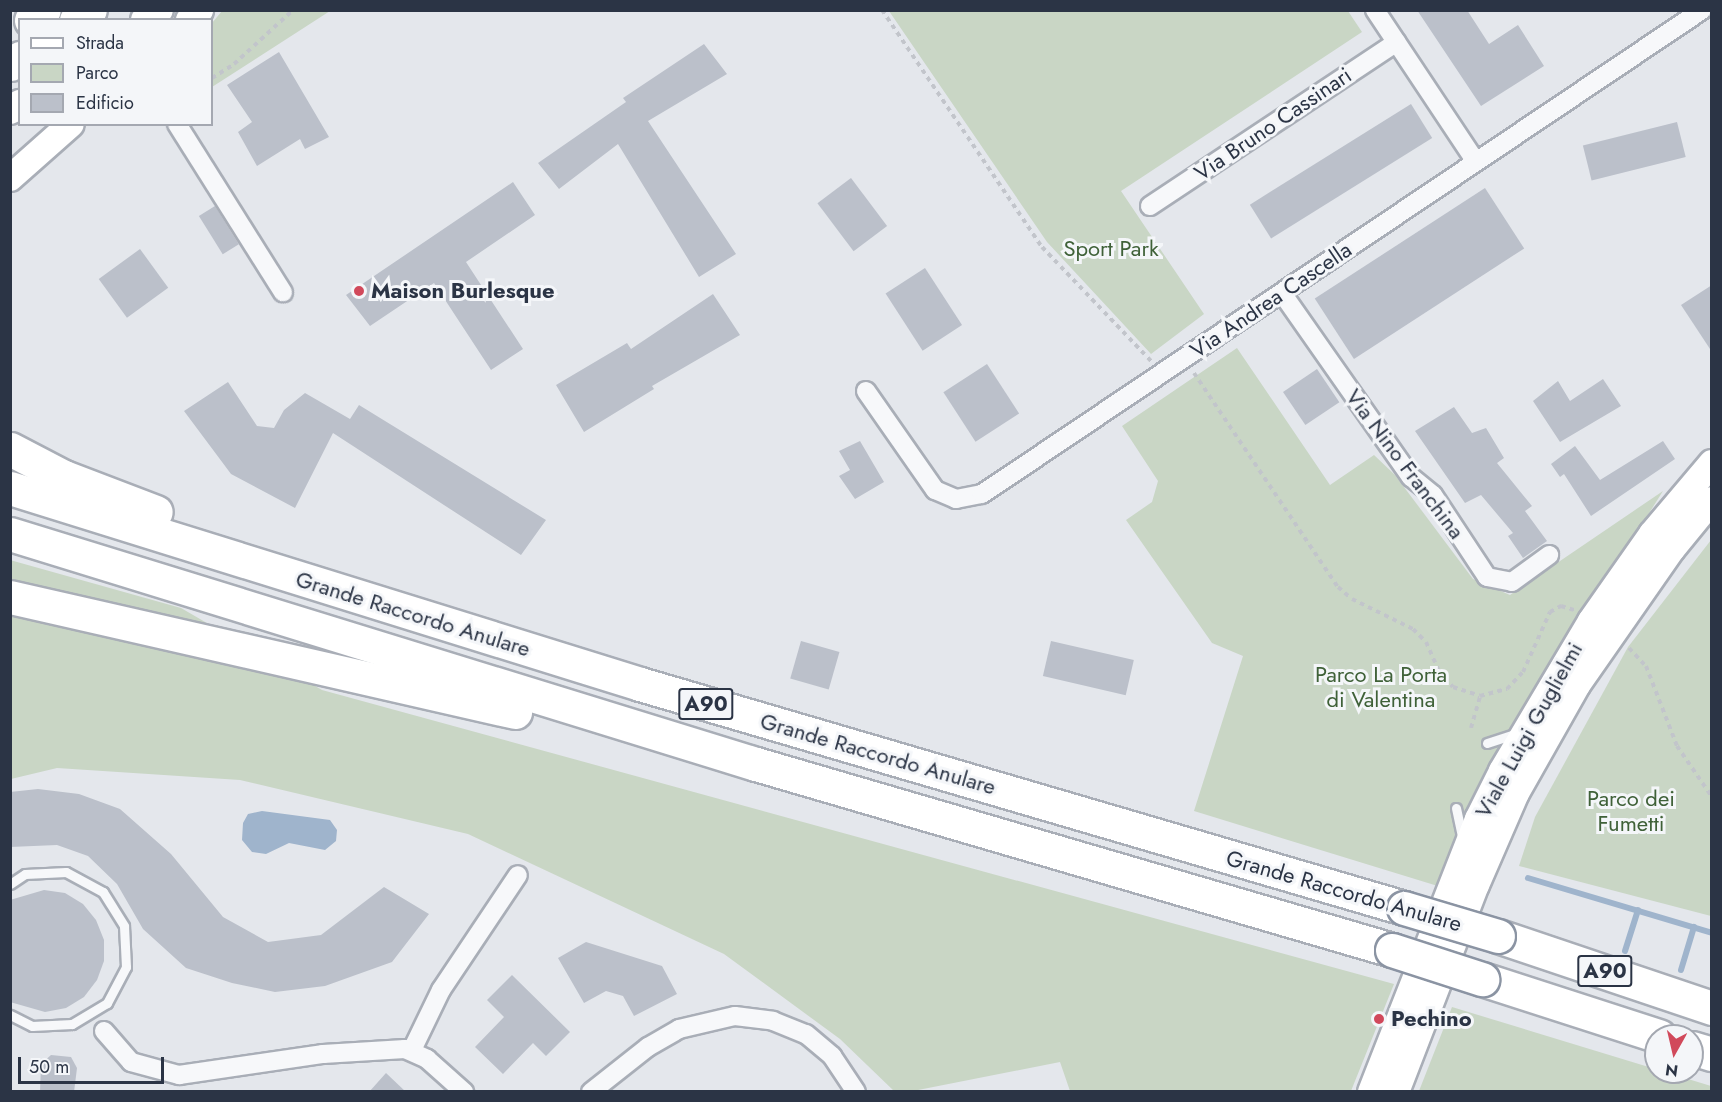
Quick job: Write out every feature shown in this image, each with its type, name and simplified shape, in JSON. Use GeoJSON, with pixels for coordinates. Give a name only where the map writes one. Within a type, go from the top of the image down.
{"type":"FeatureCollection","features":[{"type":"Feature","properties":{"kind":"highway"},"geometry":{"type":"LineString","coordinates":[[10,449],[64,477],[198,529],[294,576]]}},
{"type":"Feature","properties":{"kind":"highway","name":"Grande Raccordo Anulare"},"geometry":{"type":"LineString","coordinates":[[10,488],[876,755],[1498,936],[1712,1008]]}},
{"type":"Feature","properties":{"kind":"highway","name":"Grande Raccordo Anulare"},"geometry":{"type":"LineString","coordinates":[[10,534],[756,764],[1392,950],[1644,1031]]}},
{"type":"Feature","properties":{"kind":"highway"},"geometry":{"type":"LineString","coordinates":[[10,597],[424,689],[611,736],[756,764]]}},
{"type":"Feature","properties":{"kind":"street"},"geometry":{"type":"LineString","coordinates":[[1375,10],[1476,162]]}},
{"type":"Feature","properties":{"kind":"street","name":"Via Andrea Cascella"},"geometry":{"type":"LineString","coordinates":[[866,390],[935,490],[948,497],[974,497],[1476,162],[1680,17],[1702,10]]}},
{"type":"Feature","properties":{"kind":"street","name":"Via Bruno Cassinari"},"geometry":{"type":"LineString","coordinates":[[1150,206],[1397,42]]}},
{"type":"Feature","properties":{"kind":"street"},"geometry":{"type":"LineString","coordinates":[[10,178],[69,126]]}},
{"type":"Feature","properties":{"kind":"street"},"geometry":{"type":"LineString","coordinates":[[178,126],[284,292]]}},
{"type":"Feature","properties":{"kind":"street","name":"Via Nino Franchina"},"geometry":{"type":"LineString","coordinates":[[1282,293],[1411,477],[1433,495],[1487,577],[1512,582],[1548,555]]}},
{"type":"Feature","properties":{"kind":"street","name":"Viale Luigi Guglielmi"},"geometry":{"type":"LineString","coordinates":[[1371,1092],[1478,819],[1524,731],[1604,603],[1652,534],[1712,463]]}},
{"type":"Feature","properties":{"kind":"street","name":"Viale Luigi Guglielmi"},"geometry":{"type":"LineString","coordinates":[[1396,1092],[1476,885],[1521,783],[1577,685],[1672,549],[1712,500]]}},
{"type":"Feature","properties":{"kind":"street"},"geometry":{"type":"LineString","coordinates":[[412,1050],[441,990],[518,875]]}},
{"type":"Feature","properties":{"kind":"street"},"geometry":{"type":"LineString","coordinates":[[591,1092],[648,1047],[678,1029],[716,1018],[742,1016],[781,1023],[814,1039],[838,1063],[856,1092]]}},
{"type":"Feature","properties":{"kind":"street"},"geometry":{"type":"LineString","coordinates":[[104,1031],[131,1062],[179,1075],[341,1052],[388,1048],[412,1050],[464,1092]]}},
{"type":"Feature","properties":{"kind":"lane"},"geometry":{"type":"LineString","coordinates":[[1487,743],[1524,731]]}},
{"type":"Feature","properties":{"kind":"lane"},"geometry":{"type":"LineString","coordinates":[[1456,808],[1465,854]]}},
{"type":"Feature","properties":{"kind":"lane"},"geometry":{"type":"LineString","coordinates":[[10,884],[26,874],[66,873],[103,892],[124,926],[126,967],[107,1003],[72,1024],[32,1026],[10,1015]]}},
{"type":"Feature","properties":{"kind":"lane"},"geometry":{"type":"LineString","coordinates":[[93,1011],[104,1031]]}},
{"type":"Feature","properties":{"kind":"path"},"geometry":{"type":"LineString","coordinates":[[213,77],[234,64],[292,10]]}},
{"type":"Feature","properties":{"kind":"path"},"geometry":{"type":"LineString","coordinates":[[882,10],[1042,247],[1128,333],[1153,365],[1158,362]]}},
{"type":"Feature","properties":{"kind":"path"},"geometry":{"type":"LineString","coordinates":[[1194,373],[1338,586],[1352,600],[1413,629],[1428,645],[1446,681],[1462,693],[1480,696],[1501,692],[1519,678],[1550,612],[1565,606],[1582,616]]}},
{"type":"Feature","properties":{"kind":"path"},"geometry":{"type":"LineString","coordinates":[[1620,642],[1646,666],[1677,746],[1712,797]]}},
{"type":"Feature","properties":{"kind":"path"},"geometry":{"type":"LineString","coordinates":[[1471,728],[1480,696]]}},
{"type":"Feature","properties":{"kind":"green space"},"geometry":{"type":"Polygon","coordinates":[[[222,10],[330,11],[213,86],[213,22],[222,10]]]}},
{"type":"Feature","properties":{"kind":"green space","name":"Sport Park"},"geometry":{"type":"Polygon","coordinates":[[[889,11],[1348,11],[1362,32],[1121,191],[1204,314],[1151,354],[1047,242],[889,11]]]}},
{"type":"Feature","properties":{"kind":"green space","name":"Parco La Porta di Valentina"},"geometry":{"type":"Polygon","coordinates":[[[1237,348],[1330,485],[1374,455],[1395,475],[1473,579],[1510,595],[1663,491],[1542,683],[1441,887],[1194,811],[1243,656],[1212,643],[1126,520],[1152,502],[1158,481],[1122,426],[1237,348]]]}},
{"type":"Feature","properties":{"kind":"green space","name":"Parco dei Fumetti"},"geometry":{"type":"Polygon","coordinates":[[[1711,540],[1711,916],[1519,866],[1535,817],[1628,647],[1711,540]]]}},
{"type":"Feature","properties":{"kind":"green space"},"geometry":{"type":"Polygon","coordinates":[[[10,560],[181,608],[322,690],[1394,984],[1351,1091],[1070,1091],[1060,1062],[913,1091],[894,1091],[840,1039],[724,954],[468,834],[240,780],[57,768],[11,779],[10,560]]]}},
{"type":"Feature","properties":{"kind":"green space"},"geometry":{"type":"Polygon","coordinates":[[[1452,1007],[1644,1066],[1644,1084],[1704,1084],[1711,1086],[1711,1091],[1419,1091],[1452,1007]]]}},
{"type":"Feature","properties":{"kind":"water"},"geometry":{"type":"Polygon","coordinates":[[[262,811],[330,820],[337,830],[336,841],[325,850],[289,843],[266,854],[252,852],[242,840],[243,823],[248,814],[262,811]]]}},
{"type":"Feature","properties":{"kind":"building"},"geometry":{"type":"Polygon","coordinates":[[[1417,10],[1467,10],[1489,44],[1518,25],[1544,66],[1481,106],[1417,10]]]}},
{"type":"Feature","properties":{"kind":"building"},"geometry":{"type":"Polygon","coordinates":[[[704,44],[727,74],[648,121],[736,254],[699,277],[618,144],[559,189],[538,163],[626,102],[623,98],[704,44]]]}},
{"type":"Feature","properties":{"kind":"building"},"geometry":{"type":"Polygon","coordinates":[[[279,52],[329,137],[305,149],[300,139],[257,166],[238,132],[252,122],[227,85],[279,52]]]}},
{"type":"Feature","properties":{"kind":"building"},"geometry":{"type":"Polygon","coordinates":[[[1411,104],[1432,138],[1271,239],[1250,205],[1411,104]]]}},
{"type":"Feature","properties":{"kind":"building"},"geometry":{"type":"Polygon","coordinates":[[[1677,122],[1686,157],[1592,180],[1583,145],[1677,122]]]}},
{"type":"Feature","properties":{"kind":"building"},"geometry":{"type":"Polygon","coordinates":[[[851,178],[887,226],[854,251],[817,203],[851,178]]]}},
{"type":"Feature","properties":{"kind":"building"},"geometry":{"type":"Polygon","coordinates":[[[513,182],[535,215],[466,262],[523,349],[491,370],[434,283],[370,326],[346,295],[513,182]]]}},
{"type":"Feature","properties":{"kind":"building"},"geometry":{"type":"Polygon","coordinates":[[[1485,188],[1524,248],[1354,359],[1315,299],[1485,188]]]}},
{"type":"Feature","properties":{"kind":"building"},"geometry":{"type":"Polygon","coordinates":[[[215,206],[239,244],[223,254],[199,216],[215,206]]]}},
{"type":"Feature","properties":{"kind":"building"},"geometry":{"type":"Polygon","coordinates":[[[140,249],[168,288],[127,318],[99,279],[140,249]]]}},
{"type":"Feature","properties":{"kind":"building"},"geometry":{"type":"Polygon","coordinates":[[[925,268],[962,325],[923,351],[886,294],[925,268]]]}},
{"type":"Feature","properties":{"kind":"building"},"geometry":{"type":"Polygon","coordinates":[[[1712,285],[1712,352],[1681,305],[1712,285]]]}},
{"type":"Feature","properties":{"kind":"building"},"geometry":{"type":"Polygon","coordinates":[[[713,294],[740,335],[652,386],[654,389],[584,432],[556,385],[627,343],[631,349],[713,294]]]}},
{"type":"Feature","properties":{"kind":"building"},"geometry":{"type":"Polygon","coordinates":[[[987,364],[1019,413],[976,442],[943,392],[987,364]]]}},
{"type":"Feature","properties":{"kind":"building"},"geometry":{"type":"Polygon","coordinates":[[[1317,369],[1339,402],[1305,425],[1283,392],[1317,369]]]}},
{"type":"Feature","properties":{"kind":"building"},"geometry":{"type":"Polygon","coordinates":[[[1603,379],[1621,406],[1560,442],[1533,401],[1558,381],[1570,401],[1603,379]]]}},
{"type":"Feature","properties":{"kind":"building"},"geometry":{"type":"Polygon","coordinates":[[[228,382],[257,426],[274,428],[284,410],[305,393],[350,419],[359,405],[546,520],[521,555],[333,433],[295,508],[231,474],[184,411],[228,382]]]}},
{"type":"Feature","properties":{"kind":"building"},"geometry":{"type":"Polygon","coordinates":[[[1454,407],[1472,433],[1486,428],[1504,458],[1497,463],[1532,506],[1525,511],[1547,541],[1523,558],[1508,536],[1513,533],[1481,495],[1465,503],[1415,431],[1454,407]]]}},
{"type":"Feature","properties":{"kind":"building"},"geometry":{"type":"Polygon","coordinates":[[[860,441],[884,482],[855,499],[839,476],[850,470],[839,451],[860,441]]]}},
{"type":"Feature","properties":{"kind":"building"},"geometry":{"type":"Polygon","coordinates":[[[1663,441],[1675,459],[1591,516],[1564,474],[1560,477],[1551,464],[1575,446],[1600,480],[1663,441]]]}},
{"type":"Feature","properties":{"kind":"building"},"geometry":{"type":"Polygon","coordinates":[[[801,641],[839,652],[829,690],[790,678],[801,641]]]}},
{"type":"Feature","properties":{"kind":"building"},"geometry":{"type":"Polygon","coordinates":[[[1051,641],[1134,660],[1126,695],[1043,676],[1051,641]]]}},
{"type":"Feature","properties":{"kind":"building"},"geometry":{"type":"Polygon","coordinates":[[[38,789],[79,794],[120,809],[171,854],[223,917],[268,942],[321,935],[384,887],[429,914],[392,962],[325,986],[275,992],[232,983],[186,968],[143,929],[117,884],[88,856],[57,845],[10,847],[10,792],[38,789]]]}},
{"type":"Feature","properties":{"kind":"building"},"geometry":{"type":"Polygon","coordinates":[[[44,890],[65,893],[83,904],[96,920],[104,940],[104,961],[97,980],[84,997],[66,1008],[45,1012],[10,1002],[10,900],[44,890]]]}},
{"type":"Feature","properties":{"kind":"building"},"geometry":{"type":"Polygon","coordinates":[[[586,942],[662,966],[677,994],[634,1016],[623,996],[606,991],[584,1003],[558,958],[586,942]]]}},
{"type":"Feature","properties":{"kind":"building"},"geometry":{"type":"Polygon","coordinates":[[[512,975],[570,1032],[546,1056],[533,1043],[503,1074],[475,1047],[504,1017],[487,1000],[512,975]]]}},
{"type":"Feature","properties":{"kind":"building"},"geometry":{"type":"Polygon","coordinates":[[[51,1055],[71,1057],[77,1068],[74,1092],[40,1092],[41,1064],[51,1055]]]}},
{"type":"Feature","properties":{"kind":"building"},"geometry":{"type":"Polygon","coordinates":[[[386,1073],[406,1092],[369,1092],[386,1073]]]}},
{"type":"Feature","properties":{"kind":"waterway"},"geometry":{"type":"LineString","coordinates":[[1528,878],[1712,933]]}},
{"type":"Feature","properties":{"kind":"waterway"},"geometry":{"type":"LineString","coordinates":[[1625,951],[1638,910]]}},
{"type":"Feature","properties":{"kind":"waterway"},"geometry":{"type":"LineString","coordinates":[[1681,970],[1694,927]]}},
{"type":"Feature","properties":{"kind":"place","name":"Maison Burlesque"},"geometry":{"type":"Point","coordinates":[359,291]}},
{"type":"Feature","properties":{"kind":"place","name":"Pechino"},"geometry":{"type":"Point","coordinates":[1379,1019]}}]}
